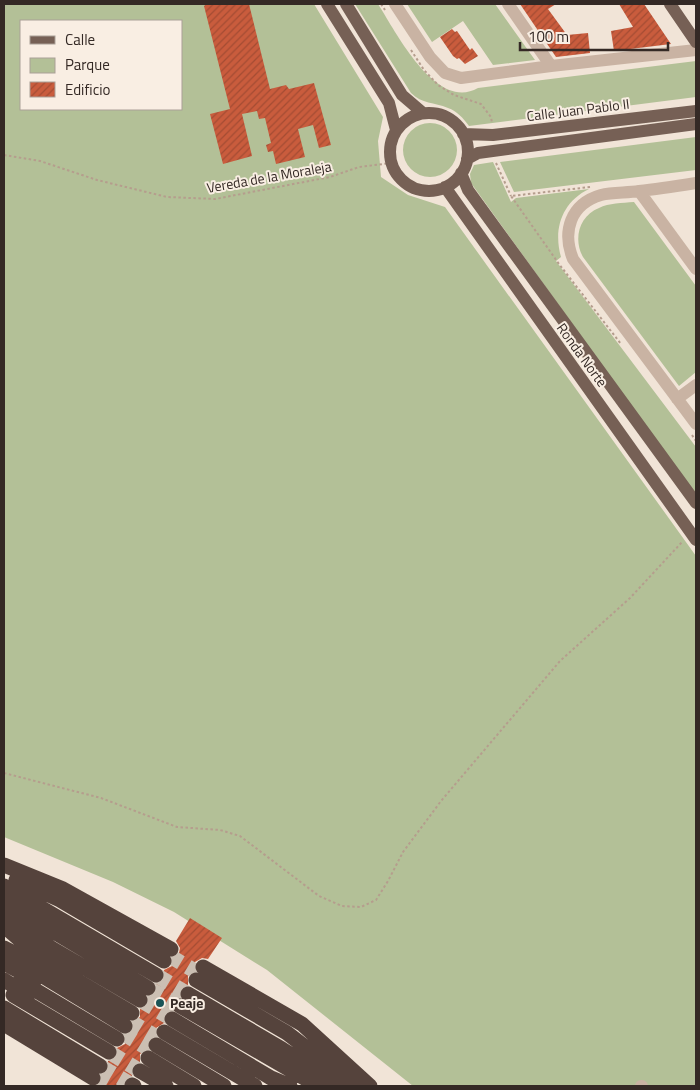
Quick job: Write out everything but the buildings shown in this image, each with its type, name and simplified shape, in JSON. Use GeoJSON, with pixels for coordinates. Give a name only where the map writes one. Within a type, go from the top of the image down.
{"type":"FeatureCollection","features":[{"type":"Feature","properties":{"kind":"highway"},"geometry":{"type":"LineString","coordinates":[[4,865],[63,888],[130,1017]]}},
{"type":"Feature","properties":{"kind":"highway"},"geometry":{"type":"LineString","coordinates":[[4,869],[62,894],[130,1017]]}},
{"type":"Feature","properties":{"kind":"highway"},"geometry":{"type":"LineString","coordinates":[[4,874],[60,900],[130,1017]]}},
{"type":"Feature","properties":{"kind":"highway"},"geometry":{"type":"LineString","coordinates":[[4,880],[66,912],[130,1017]]}},
{"type":"Feature","properties":{"kind":"highway"},"geometry":{"type":"LineString","coordinates":[[4,886],[130,1017]]}},
{"type":"Feature","properties":{"kind":"highway"},"geometry":{"type":"LineString","coordinates":[[4,893],[130,1017]]}},
{"type":"Feature","properties":{"kind":"highway"},"geometry":{"type":"LineString","coordinates":[[4,900],[51,930],[130,1017]]}},
{"type":"Feature","properties":{"kind":"highway"},"geometry":{"type":"LineString","coordinates":[[4,905],[54,940],[130,1017]]}},
{"type":"Feature","properties":{"kind":"highway"},"geometry":{"type":"LineString","coordinates":[[4,912],[52,948],[130,1017]]}},
{"type":"Feature","properties":{"kind":"highway"},"geometry":{"type":"LineString","coordinates":[[4,918],[130,1017]]}},
{"type":"Feature","properties":{"kind":"highway"},"geometry":{"type":"LineString","coordinates":[[4,926],[48,963],[130,1017]]}},
{"type":"Feature","properties":{"kind":"highway"},"geometry":{"type":"LineString","coordinates":[[4,948],[30,960],[130,1017]]}},
{"type":"Feature","properties":{"kind":"highway"},"geometry":{"type":"LineString","coordinates":[[4,956],[130,1017]]}},
{"type":"Feature","properties":{"kind":"highway"},"geometry":{"type":"LineString","coordinates":[[4,963],[26,975],[130,1017]]}},
{"type":"Feature","properties":{"kind":"highway"},"geometry":{"type":"LineString","coordinates":[[4,971],[130,1017]]}},
{"type":"Feature","properties":{"kind":"highway"},"geometry":{"type":"LineString","coordinates":[[4,980],[130,1017]]}},
{"type":"Feature","properties":{"kind":"highway"},"geometry":{"type":"LineString","coordinates":[[4,989],[130,1017]]}},
{"type":"Feature","properties":{"kind":"highway"},"geometry":{"type":"LineString","coordinates":[[4,999],[130,1017]]}},
{"type":"Feature","properties":{"kind":"highway"},"geometry":{"type":"LineString","coordinates":[[4,1008],[130,1017]]}},
{"type":"Feature","properties":{"kind":"highway"},"geometry":{"type":"LineString","coordinates":[[4,1016],[130,1017]]}},
{"type":"Feature","properties":{"kind":"highway"},"geometry":{"type":"LineString","coordinates":[[4,1024],[130,1017]]}},
{"type":"Feature","properties":{"kind":"highway"},"geometry":{"type":"LineString","coordinates":[[4,1035],[130,1017]]}},
{"type":"Feature","properties":{"kind":"highway"},"geometry":{"type":"LineString","coordinates":[[166,1029],[302,1024],[370,1086]]}},
{"type":"Feature","properties":{"kind":"highway"},"geometry":{"type":"LineString","coordinates":[[150,1086],[166,1029]]}},
{"type":"Feature","properties":{"kind":"highway"},"geometry":{"type":"LineString","coordinates":[[166,1029],[166,1086]]}},
{"type":"Feature","properties":{"kind":"highway"},"geometry":{"type":"LineString","coordinates":[[166,1029],[180,1086]]}},
{"type":"Feature","properties":{"kind":"highway"},"geometry":{"type":"LineString","coordinates":[[166,1029],[194,1086]]}},
{"type":"Feature","properties":{"kind":"highway"},"geometry":{"type":"LineString","coordinates":[[166,1029],[209,1086]]}},
{"type":"Feature","properties":{"kind":"highway"},"geometry":{"type":"LineString","coordinates":[[166,1029],[224,1086]]}},
{"type":"Feature","properties":{"kind":"highway"},"geometry":{"type":"LineString","coordinates":[[166,1029],[237,1086]]}},
{"type":"Feature","properties":{"kind":"highway"},"geometry":{"type":"LineString","coordinates":[[166,1029],[256,1086]]}},
{"type":"Feature","properties":{"kind":"highway"},"geometry":{"type":"LineString","coordinates":[[166,1029],[262,1082],[274,1086]]}},
{"type":"Feature","properties":{"kind":"highway"},"geometry":{"type":"LineString","coordinates":[[166,1029],[290,1086]]}},
{"type":"Feature","properties":{"kind":"highway"},"geometry":{"type":"LineString","coordinates":[[166,1029],[274,1070],[306,1086]]}},
{"type":"Feature","properties":{"kind":"highway"},"geometry":{"type":"LineString","coordinates":[[166,1029],[318,1086]]}},
{"type":"Feature","properties":{"kind":"highway"},"geometry":{"type":"LineString","coordinates":[[166,1029],[330,1086]]}},
{"type":"Feature","properties":{"kind":"highway"},"geometry":{"type":"LineString","coordinates":[[166,1029],[282,1049],[340,1086]]}},
{"type":"Feature","properties":{"kind":"highway"},"geometry":{"type":"LineString","coordinates":[[166,1029],[284,1040],[348,1086]]}},
{"type":"Feature","properties":{"kind":"highway"},"geometry":{"type":"LineString","coordinates":[[166,1029],[287,1033],[356,1086]]}},
{"type":"Feature","properties":{"kind":"highway"},"geometry":{"type":"LineString","coordinates":[[166,1029],[299,1031],[365,1086]]}},
{"type":"Feature","properties":{"kind":"main road"},"geometry":{"type":"LineString","coordinates":[[327,4],[389,103],[396,130]]}},
{"type":"Feature","properties":{"kind":"main road"},"geometry":{"type":"LineString","coordinates":[[346,4],[402,95],[423,113]]}},
{"type":"Feature","properties":{"kind":"main road"},"geometry":{"type":"LineString","coordinates":[[670,4],[696,42]]}},
{"type":"Feature","properties":{"kind":"main road","name":"Calle Juan Pablo II"},"geometry":{"type":"LineString","coordinates":[[463,134],[493,135],[696,111]]}},
{"type":"Feature","properties":{"kind":"main road"},"geometry":{"type":"LineString","coordinates":[[423,113],[435,113],[446,117],[456,124],[463,134],[467,146],[467,159],[461,173],[454,182],[432,191],[419,190],[407,184],[397,175],[391,163],[390,150],[396,130],[412,116],[423,113]]}},
{"type":"Feature","properties":{"kind":"main road","name":"Calle Juan Pablo II"},"geometry":{"type":"LineString","coordinates":[[467,159],[478,152],[696,124]]}},
{"type":"Feature","properties":{"kind":"main road","name":"Ronda Norte"},"geometry":{"type":"LineString","coordinates":[[461,173],[468,190],[696,503]]}},
{"type":"Feature","properties":{"kind":"main road","name":"Ronda Norte"},"geometry":{"type":"LineString","coordinates":[[445,187],[694,536]]}},
{"type":"Feature","properties":{"kind":"street"},"geometry":{"type":"LineString","coordinates":[[508,4],[551,66]]}},
{"type":"Feature","properties":{"kind":"street"},"geometry":{"type":"LineString","coordinates":[[390,8],[445,73],[461,78],[696,50]]}},
{"type":"Feature","properties":{"kind":"street"},"geometry":{"type":"LineString","coordinates":[[693,428],[677,399],[573,259],[567,242],[567,232],[570,221],[576,211],[584,204],[602,195],[696,183]]}},
{"type":"Feature","properties":{"kind":"street"},"geometry":{"type":"LineString","coordinates":[[638,191],[696,269]]}},
{"type":"Feature","properties":{"kind":"street"},"geometry":{"type":"LineString","coordinates":[[677,399],[696,385]]}},
{"type":"Feature","properties":{"kind":"path"},"geometry":{"type":"LineString","coordinates":[[381,4],[390,8]]}},
{"type":"Feature","properties":{"kind":"path"},"geometry":{"type":"LineString","coordinates":[[408,45],[424,70],[438,85],[454,95],[481,104],[491,117],[493,135]]}},
{"type":"Feature","properties":{"kind":"path"},"geometry":{"type":"LineString","coordinates":[[494,150],[495,161],[512,196],[559,264],[625,348]]}},
{"type":"Feature","properties":{"kind":"path","name":"Vereda de la Moraleja"},"geometry":{"type":"LineString","coordinates":[[4,155],[40,161],[97,180],[167,197],[204,199],[215,199],[290,186],[330,177],[359,167],[391,163]]}},
{"type":"Feature","properties":{"kind":"path"},"geometry":{"type":"LineString","coordinates":[[512,196],[592,187]]}},
{"type":"Feature","properties":{"kind":"path"},"geometry":{"type":"LineString","coordinates":[[693,428],[696,441]]}},
{"type":"Feature","properties":{"kind":"path"},"geometry":{"type":"LineString","coordinates":[[4,773],[102,798],[177,827],[220,830],[240,836],[319,896],[342,906],[361,907],[376,900],[403,852],[441,801],[560,661],[630,598],[694,536]]}},
{"type":"Feature","properties":{"kind":"green space"},"geometry":{"type":"Polygon","coordinates":[[[4,4],[314,4],[383,117],[378,141],[381,177],[408,195],[445,207],[696,556],[696,1086],[413,1086],[267,970],[174,912],[113,882],[4,837],[4,4]]]}},
{"type":"Feature","properties":{"kind":"green space"},"geometry":{"type":"Polygon","coordinates":[[[355,4],[378,4],[406,49],[433,79],[447,89],[462,92],[478,88],[696,61],[696,97],[469,126],[454,111],[424,101],[411,93],[355,4]]]}},
{"type":"Feature","properties":{"kind":"green space"},"geometry":{"type":"Polygon","coordinates":[[[407,4],[495,4],[535,60],[493,65],[463,21],[432,42],[407,4]]]}},
{"type":"Feature","properties":{"kind":"green space"},"geometry":{"type":"Polygon","coordinates":[[[430,123],[440,125],[449,131],[455,140],[457,150],[455,160],[449,169],[440,175],[430,177],[420,175],[411,169],[405,160],[403,150],[405,140],[411,131],[420,125],[430,123]]]}},
{"type":"Feature","properties":{"kind":"green space"},"geometry":{"type":"Polygon","coordinates":[[[696,137],[696,170],[514,192],[500,162],[696,137]]]}},
{"type":"Feature","properties":{"kind":"green space"},"geometry":{"type":"Polygon","coordinates":[[[493,162],[511,202],[516,198],[589,189],[572,201],[562,217],[558,236],[561,257],[556,261],[696,447],[696,496],[471,183],[470,174],[474,165],[493,162]]]}},
{"type":"Feature","properties":{"kind":"green space"},"geometry":{"type":"Polygon","coordinates":[[[634,202],[696,286],[696,372],[679,386],[583,257],[578,243],[578,236],[583,222],[592,212],[603,206],[634,202]]]}},
{"type":"Feature","properties":{"kind":"tunnel"},"geometry":{"type":"LineString","coordinates":[[168,955],[200,974]]}},
{"type":"Feature","properties":{"kind":"tunnel"},"geometry":{"type":"LineString","coordinates":[[156,975],[188,994]]}},
{"type":"Feature","properties":{"kind":"tunnel"},"geometry":{"type":"LineString","coordinates":[[148,988],[180,1006]]}},
{"type":"Feature","properties":{"kind":"tunnel"},"geometry":{"type":"LineString","coordinates":[[140,1000],[172,1019]]}},
{"type":"Feature","properties":{"kind":"tunnel"},"geometry":{"type":"LineString","coordinates":[[128,1020],[160,1039]]}},
{"type":"Feature","properties":{"kind":"tunnel"},"geometry":{"type":"LineString","coordinates":[[121,1032],[152,1051]]}},
{"type":"Feature","properties":{"kind":"tunnel"},"geometry":{"type":"LineString","coordinates":[[109,1052],[140,1071]]}},
{"type":"Feature","properties":{"kind":"tunnel"},"geometry":{"type":"LineString","coordinates":[[100,1066],[132,1085]]}},
{"type":"Feature","properties":{"kind":"tunnel"},"geometry":{"type":"LineString","coordinates":[[93,1078],[107,1086]]}},
{"type":"Feature","properties":{"kind":"place","name":"Peaje"},"geometry":{"type":"Point","coordinates":[160,1003]}}]}
